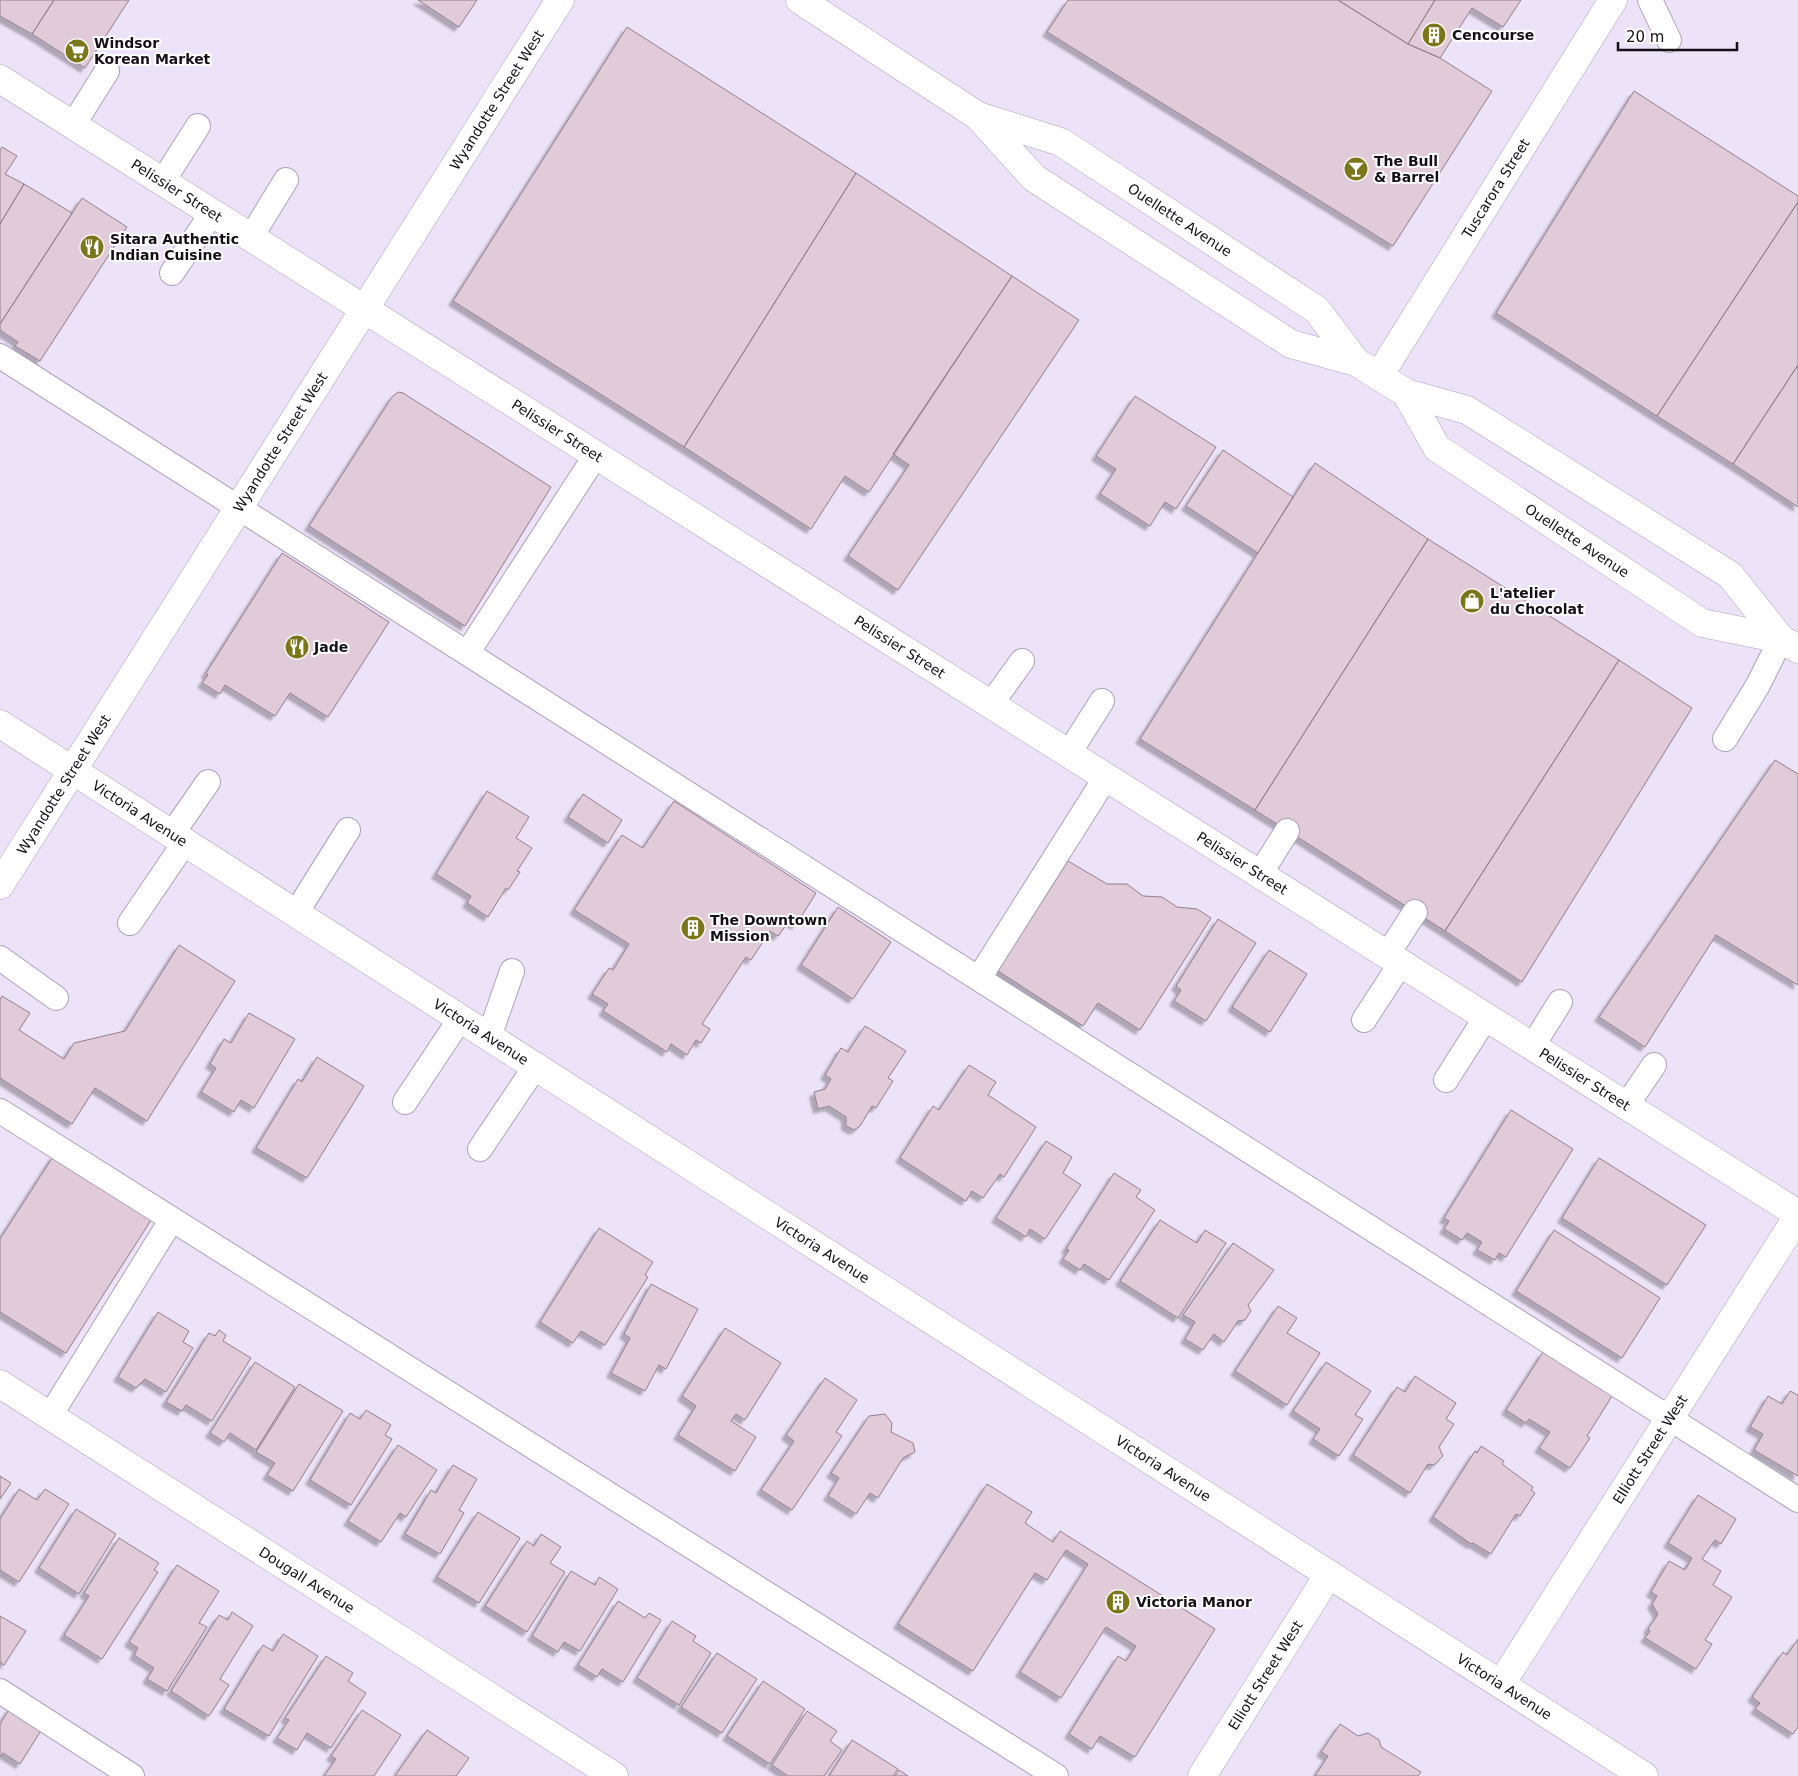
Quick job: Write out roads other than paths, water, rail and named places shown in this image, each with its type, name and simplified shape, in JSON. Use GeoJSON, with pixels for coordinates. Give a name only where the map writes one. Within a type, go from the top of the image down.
{"type":"FeatureCollection","features":[{"type":"Feature","properties":{"kind":"street","name":"Wyandotte Street West"},"geometry":{"type":"LineString","coordinates":[[0,885],[560,0]]}},
{"type":"Feature","properties":{"kind":"street","name":"Ouellette Avenue"},"geometry":{"type":"LineString","coordinates":[[800,0],[978,116],[1034,178],[1291,344],[1356,362],[1406,393],[1467,410],[1730,575],[1790,644]]}},
{"type":"Feature","properties":{"kind":"street","name":"Tuscarora Street"},"geometry":{"type":"LineString","coordinates":[[1379,376],[1613,0]]}},
{"type":"Feature","properties":{"kind":"street","name":"Pelissier Street"},"geometry":{"type":"LineString","coordinates":[[0,79],[1798,1215]]}},
{"type":"Feature","properties":{"kind":"street","name":"Ouellette Avenue"},"geometry":{"type":"LineString","coordinates":[[978,116],[1061,142],[1317,310],[1356,362]]}},
{"type":"Feature","properties":{"kind":"street","name":"Ouellette Avenue"},"geometry":{"type":"LineString","coordinates":[[1406,393],[1437,448],[1702,623],[1790,644]]}},
{"type":"Feature","properties":{"kind":"street","name":"Victoria Avenue"},"geometry":{"type":"LineString","coordinates":[[0,724],[1644,1776]]}},
{"type":"Feature","properties":{"kind":"street","name":"Elliott Street West"},"geometry":{"type":"LineString","coordinates":[[1501,1684],[1798,1215]]}},
{"type":"Feature","properties":{"kind":"street","name":"Dougall Avenue"},"geometry":{"type":"LineString","coordinates":[[0,1384],[614,1776]]}},
{"type":"Feature","properties":{"kind":"street","name":"Elliott Street West"},"geometry":{"type":"LineString","coordinates":[[1202,1776],[1329,1574]]}},
{"type":"Feature","properties":{"kind":"lane"},"geometry":{"type":"LineString","coordinates":[[1650,0],[1668,40]]}},
{"type":"Feature","properties":{"kind":"lane"},"geometry":{"type":"LineString","coordinates":[[73,125],[107,72]]}},
{"type":"Feature","properties":{"kind":"lane"},"geometry":{"type":"LineString","coordinates":[[163,182],[198,126]]}},
{"type":"Feature","properties":{"kind":"lane"},"geometry":{"type":"LineString","coordinates":[[251,237],[286,180]]}},
{"type":"Feature","properties":{"kind":"lane"},"geometry":{"type":"LineString","coordinates":[[172,273],[212,213]]}},
{"type":"Feature","properties":{"kind":"lane"},"geometry":{"type":"LineString","coordinates":[[0,356],[1798,1500]]}},
{"type":"Feature","properties":{"kind":"lane"},"geometry":{"type":"LineString","coordinates":[[468,652],[596,454]]}},
{"type":"Feature","properties":{"kind":"lane"},"geometry":{"type":"LineString","coordinates":[[1725,739],[1758,685],[1790,644]]}},
{"type":"Feature","properties":{"kind":"lane"},"geometry":{"type":"LineString","coordinates":[[991,704],[1022,660]]}},
{"type":"Feature","properties":{"kind":"lane"},"geometry":{"type":"LineString","coordinates":[[1069,753],[1102,702]]}},
{"type":"Feature","properties":{"kind":"lane"},"geometry":{"type":"LineString","coordinates":[[979,978],[1106,777]]}},
{"type":"Feature","properties":{"kind":"lane"},"geometry":{"type":"LineString","coordinates":[[130,923],[208,782]]}},
{"type":"Feature","properties":{"kind":"lane"},"geometry":{"type":"LineString","coordinates":[[296,913],[348,830]]}},
{"type":"Feature","properties":{"kind":"lane"},"geometry":{"type":"LineString","coordinates":[[1260,874],[1287,831]]}},
{"type":"Feature","properties":{"kind":"lane"},"geometry":{"type":"LineString","coordinates":[[1364,1020],[1415,912]]}},
{"type":"Feature","properties":{"kind":"lane"},"geometry":{"type":"LineString","coordinates":[[0,958],[56,998]]}},
{"type":"Feature","properties":{"kind":"lane"},"geometry":{"type":"LineString","coordinates":[[489,1037],[512,971]]}},
{"type":"Feature","properties":{"kind":"lane"},"geometry":{"type":"LineString","coordinates":[[1532,1047],[1560,1002]]}},
{"type":"Feature","properties":{"kind":"lane"},"geometry":{"type":"LineString","coordinates":[[1446,1080],[1486,1017]]}},
{"type":"Feature","properties":{"kind":"lane"},"geometry":{"type":"LineString","coordinates":[[405,1102],[460,1019]]}},
{"type":"Feature","properties":{"kind":"lane"},"geometry":{"type":"LineString","coordinates":[[1626,1106],[1654,1065]]}},
{"type":"Feature","properties":{"kind":"lane"},"geometry":{"type":"LineString","coordinates":[[480,1149],[535,1066]]}},
{"type":"Feature","properties":{"kind":"lane"},"geometry":{"type":"LineString","coordinates":[[0,1111],[1056,1776]]}},
{"type":"Feature","properties":{"kind":"lane"},"geometry":{"type":"LineString","coordinates":[[50,1416],[172,1220]]}},
{"type":"Feature","properties":{"kind":"lane"},"geometry":{"type":"LineString","coordinates":[[0,1691],[132,1776]]}},
{"type":"Feature","properties":{"kind":"place","name":"Cencourse"},"geometry":{"type":"Point","coordinates":[1434,35]}},
{"type":"Feature","properties":{"kind":"place","name":"Windsor Korean Market"},"geometry":{"type":"Point","coordinates":[77,51]}},
{"type":"Feature","properties":{"kind":"place","name":"The Bull & Barrel"},"geometry":{"type":"Point","coordinates":[1356,169]}},
{"type":"Feature","properties":{"kind":"place","name":"Sitara Authentic Indian Cuisine"},"geometry":{"type":"Point","coordinates":[92,247]}},
{"type":"Feature","properties":{"kind":"place","name":"L'atelier du Chocolat"},"geometry":{"type":"Point","coordinates":[1472,601]}},
{"type":"Feature","properties":{"kind":"place","name":"Jade"},"geometry":{"type":"Point","coordinates":[297,647]}},
{"type":"Feature","properties":{"kind":"place","name":"The Downtown Mission"},"geometry":{"type":"Point","coordinates":[693,928]}},
{"type":"Feature","properties":{"kind":"place","name":"Victoria Manor"},"geometry":{"type":"Point","coordinates":[1118,1602]}}]}
